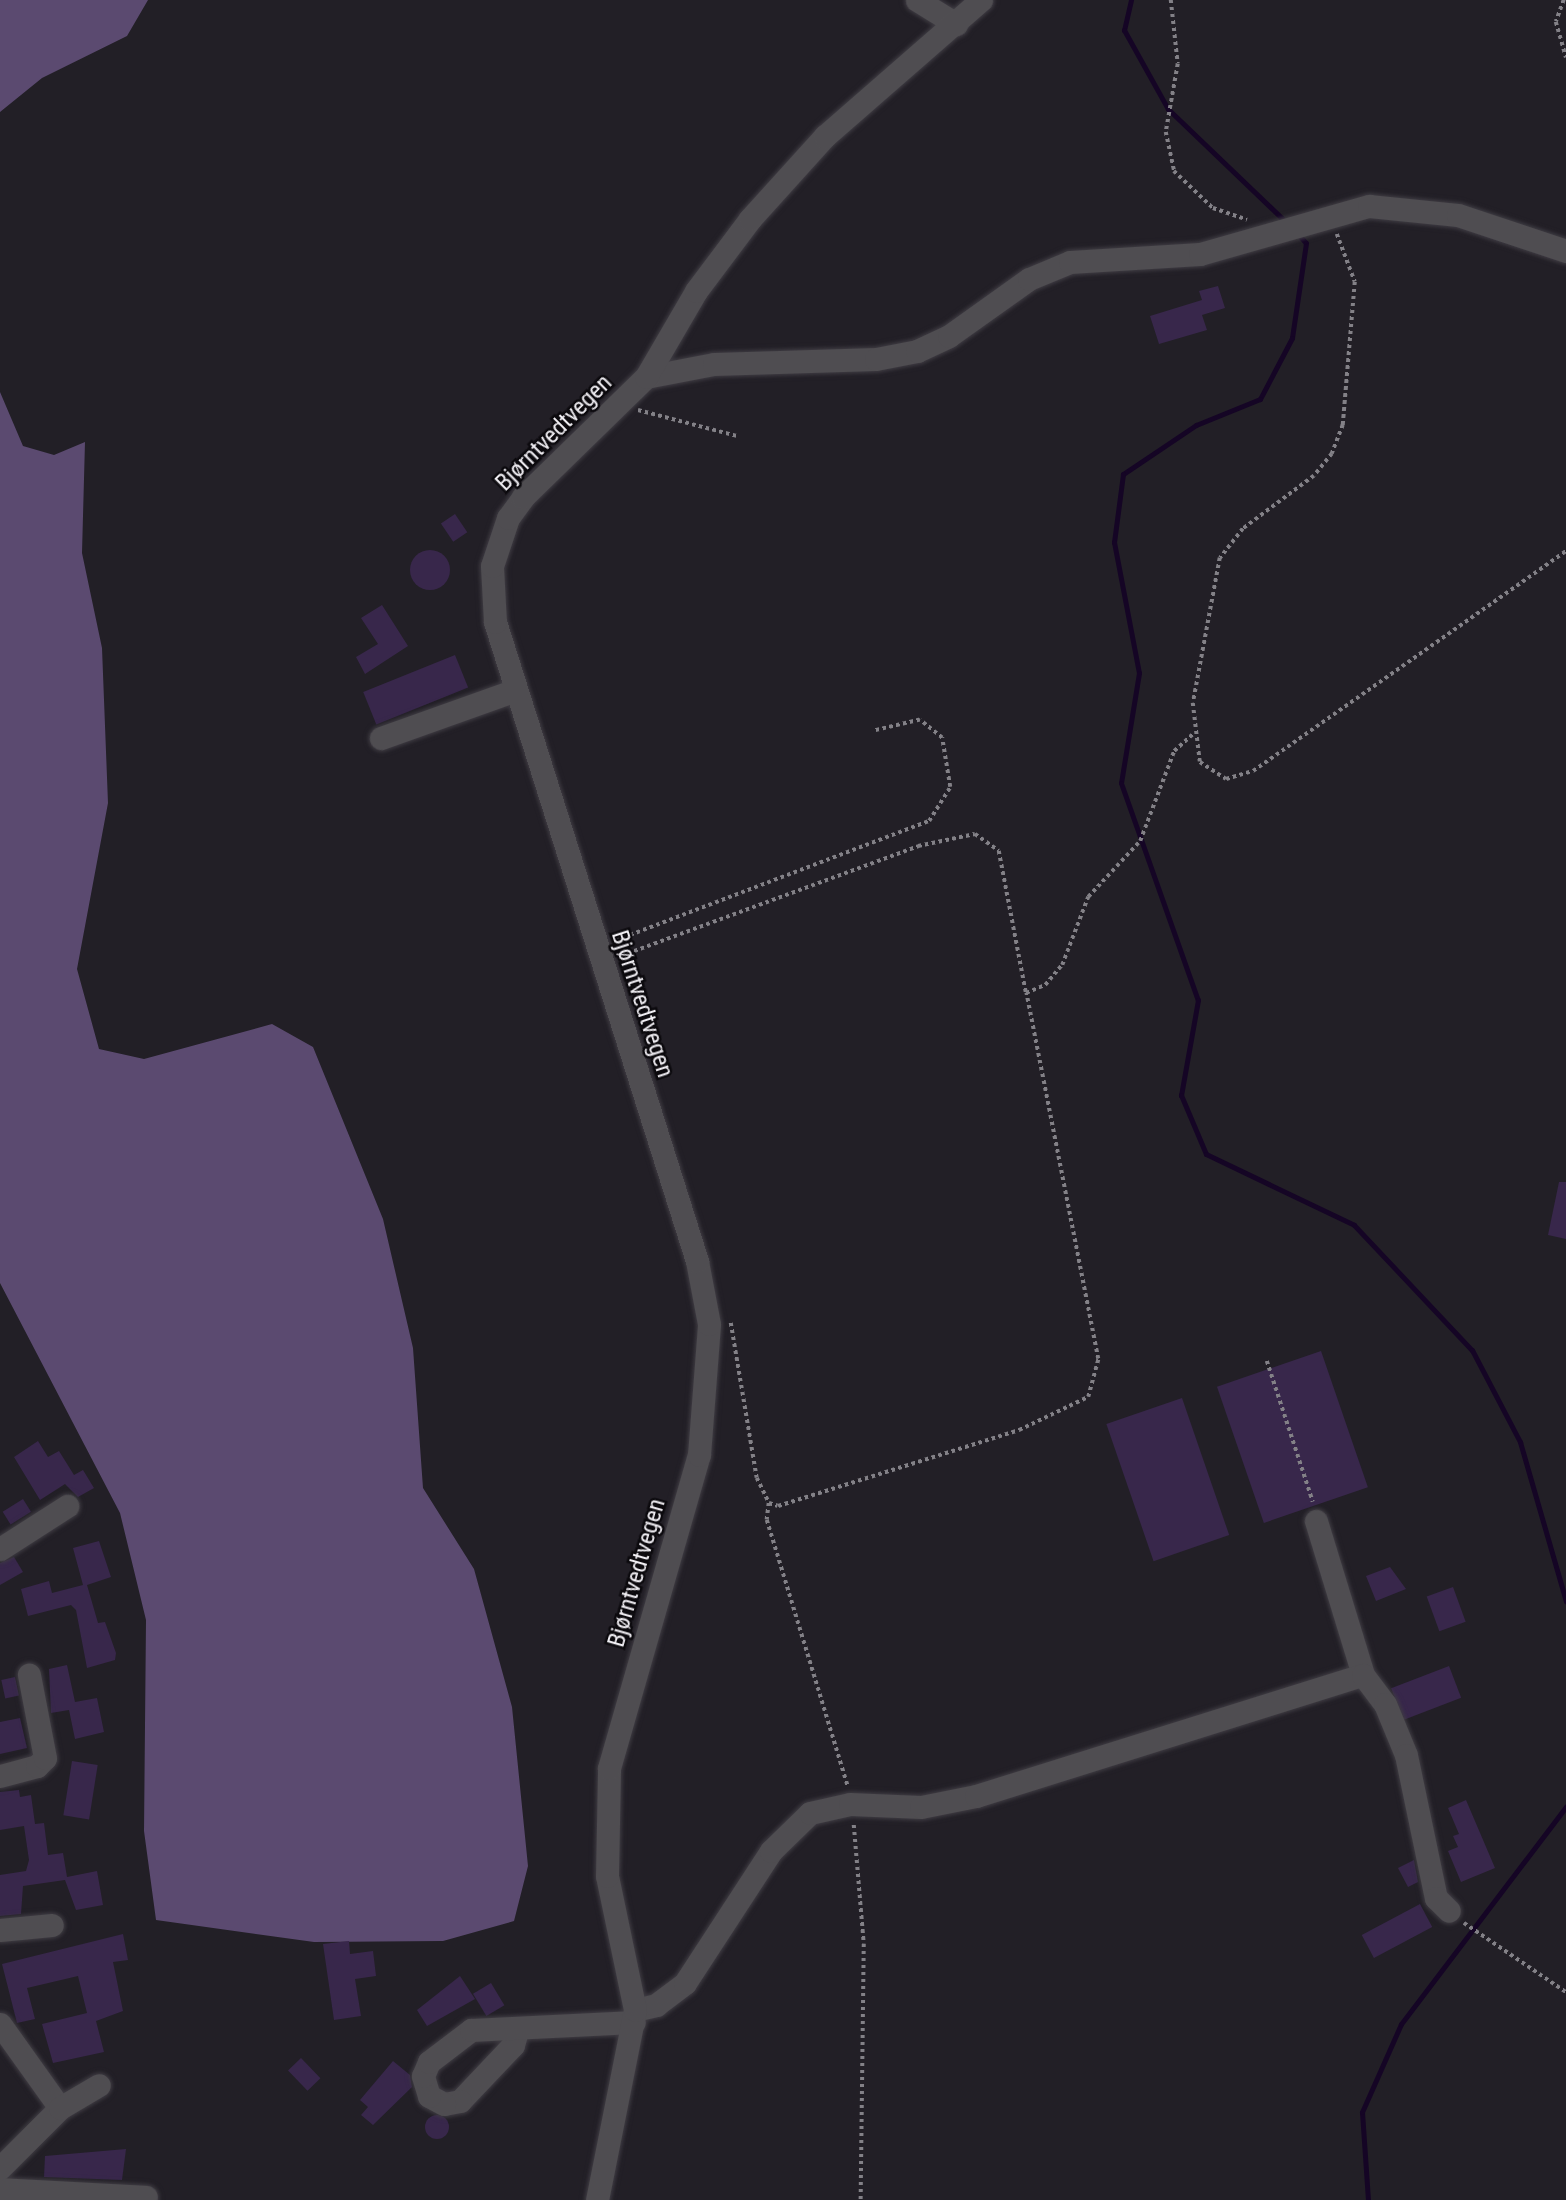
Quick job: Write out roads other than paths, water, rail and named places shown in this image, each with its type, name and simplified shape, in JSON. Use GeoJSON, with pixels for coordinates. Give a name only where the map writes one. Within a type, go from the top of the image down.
{"type":"FeatureCollection","features":[{"type":"Feature","properties":{"kind":"street"},"geometry":{"type":"LineString","coordinates":[[917,0],[956,24]]}},
{"type":"Feature","properties":{"kind":"street","name":"Bjørntvedtvegen"},"geometry":{"type":"LineString","coordinates":[[597,2200],[635,2016],[607,1876],[609,1768],[699,1455],[709,1324],[697,1261],[596,948],[516,690],[491,597],[499,541],[523,497],[623,403],[646,377],[714,263],[777,188],[825,136],[981,0]]}},
{"type":"Feature","properties":{"kind":"street"},"geometry":{"type":"LineString","coordinates":[[646,377],[732,362],[876,359],[917,351],[949,337],[1029,279],[1070,262],[1200,254],[1328,215],[1369,206],[1420,207],[1566,251]]}},
{"type":"Feature","properties":{"kind":"street"},"geometry":{"type":"LineString","coordinates":[[381,738],[516,690]]}},
{"type":"Feature","properties":{"kind":"street"},"geometry":{"type":"LineString","coordinates":[[0,1549],[67,1506]]}},
{"type":"Feature","properties":{"kind":"street"},"geometry":{"type":"LineString","coordinates":[[1316,1521],[1363,1675],[1385,1704],[1406,1755],[1436,1898],[1449,1911]]}},
{"type":"Feature","properties":{"kind":"street"},"geometry":{"type":"LineString","coordinates":[[0,1776],[37,1766],[44,1758],[29,1675]]}},
{"type":"Feature","properties":{"kind":"street"},"geometry":{"type":"LineString","coordinates":[[517,2031],[563,2022],[635,2016],[663,2002],[685,1983],[797,1822],[850,1804],[921,1807],[976,1796],[1363,1675]]}},
{"type":"Feature","properties":{"kind":"street"},"geometry":{"type":"LineString","coordinates":[[0,1930],[52,1925]]}},
{"type":"Feature","properties":{"kind":"street"},"geometry":{"type":"LineString","coordinates":[[0,2024],[60,2108]]}},
{"type":"Feature","properties":{"kind":"street"},"geometry":{"type":"LineString","coordinates":[[0,2168],[60,2108],[99,2085]]}},
{"type":"Feature","properties":{"kind":"street"},"geometry":{"type":"LineString","coordinates":[[0,2189],[146,2197]]}},
{"type":"Feature","properties":{"kind":"waterway"},"geometry":{"type":"LineString","coordinates":[[1131,0],[1124,30],[1168,109],[1288,224]]}},
{"type":"Feature","properties":{"kind":"waterway"},"geometry":{"type":"LineString","coordinates":[[1297,233],[1306,243],[1292,338],[1260,399],[1196,425],[1123,474],[1114,542],[1139,673],[1121,783],[1198,1000],[1181,1095],[1206,1154],[1354,1225],[1472,1350],[1520,1442],[1566,1601]]}},
{"type":"Feature","properties":{"kind":"waterway"},"geometry":{"type":"LineString","coordinates":[[1368,2200],[1362,2112],[1401,2024],[1566,1807]]}}]}
